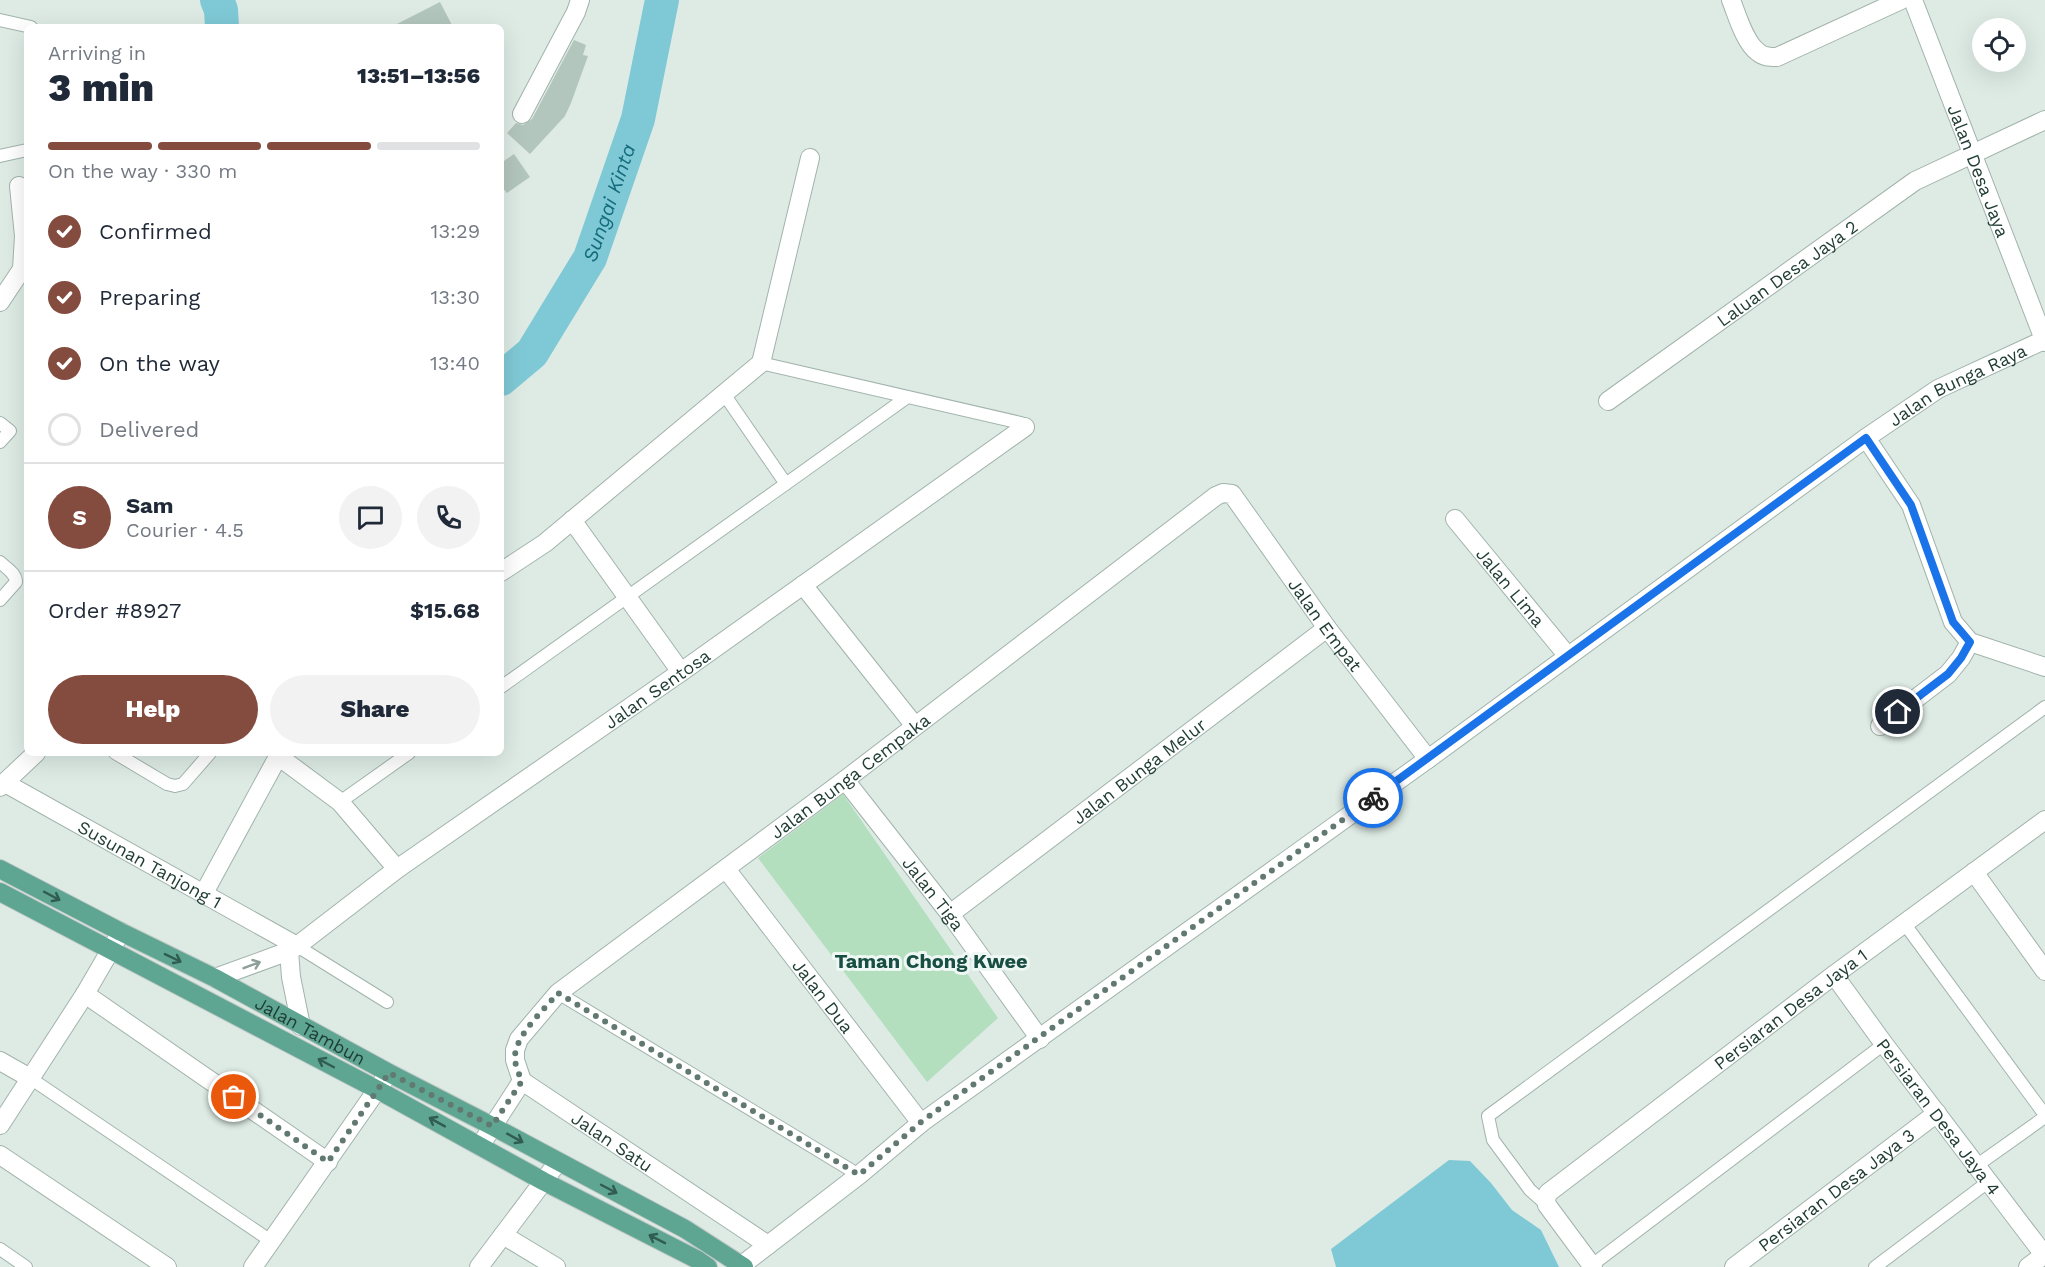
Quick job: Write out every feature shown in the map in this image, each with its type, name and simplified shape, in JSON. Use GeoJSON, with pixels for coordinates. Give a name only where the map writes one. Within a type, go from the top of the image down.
{"type":"FeatureCollection","features":[{"type":"Feature","properties":{"kind":"main road","name":"Jalan Tambun"},"geometry":{"type":"LineString","coordinates":[[0,869],[215,978],[389,1073],[558,1161],[685,1229],[743,1266]]}},
{"type":"Feature","properties":{"kind":"main road","name":"Jalan Tambun"},"geometry":{"type":"LineString","coordinates":[[0,892],[378,1090],[708,1267]]}},
{"type":"Feature","properties":{"kind":"street"},"geometry":{"type":"LineString","coordinates":[[522,114],[576,12],[580,0]]}},
{"type":"Feature","properties":{"kind":"street"},"geometry":{"type":"LineString","coordinates":[[1731,0],[1743,30],[1757,52],[1777,57],[1901,0]]}},
{"type":"Feature","properties":{"kind":"street","name":"Jalan Desa Jaya"},"geometry":{"type":"LineString","coordinates":[[1912,0],[2045,341]]}},
{"type":"Feature","properties":{"kind":"street","name":"Laluan Desa Jaya 2"},"geometry":{"type":"LineString","coordinates":[[1608,401],[1915,181],[2045,120]]}},
{"type":"Feature","properties":{"kind":"street"},"geometry":{"type":"LineString","coordinates":[[504,570],[545,543],[761,363],[810,158]]}},
{"type":"Feature","properties":{"kind":"street"},"geometry":{"type":"LineString","coordinates":[[0,303],[22,269],[24,262],[19,186]]}},
{"type":"Feature","properties":{"kind":"street","name":"Jalan Bunga Raya"},"geometry":{"type":"LineString","coordinates":[[743,1266],[859,1175],[921,1122],[1428,759],[1866,438],[1938,389],[2045,341]]}},
{"type":"Feature","properties":{"kind":"street","name":"Jalan Sentosa"},"geometry":{"type":"LineString","coordinates":[[215,978],[293,948],[397,869],[681,672],[1025,427]]}},
{"type":"Feature","properties":{"kind":"street"},"geometry":{"type":"LineString","coordinates":[[1866,438],[1911,505],[1953,622],[1970,642],[2045,667]]}},
{"type":"Feature","properties":{"kind":"street","name":"Jalan Empat"},"geometry":{"type":"LineString","coordinates":[[1223,493],[1232,494],[1327,627],[1428,759]]}},
{"type":"Feature","properties":{"kind":"street","name":"Jalan Bunga Cempaka"},"geometry":{"type":"LineString","coordinates":[[522,1081],[515,1060],[515,1050],[519,1040],[558,993],[845,780],[1216,496],[1223,493]]}},
{"type":"Feature","properties":{"kind":"street","name":"Jalan Lima"},"geometry":{"type":"LineString","coordinates":[[1455,519],[1567,655]]}},
{"type":"Feature","properties":{"kind":"street"},"geometry":{"type":"LineString","coordinates":[[572,520],[681,672]]}},
{"type":"Feature","properties":{"kind":"street"},"geometry":{"type":"LineString","coordinates":[[803,585],[915,726]]}},
{"type":"Feature","properties":{"kind":"street","name":"Jalan Bunga Melur"},"geometry":{"type":"LineString","coordinates":[[950,914],[1327,627]]}},
{"type":"Feature","properties":{"kind":"street"},"geometry":{"type":"LineString","coordinates":[[1880,726],[1948,674],[1970,642]]}},
{"type":"Feature","properties":{"kind":"street"},"geometry":{"type":"LineString","coordinates":[[2,785],[33,756]]}},
{"type":"Feature","properties":{"kind":"street"},"geometry":{"type":"LineString","coordinates":[[204,893],[278,756]]}},
{"type":"Feature","properties":{"kind":"street"},"geometry":{"type":"LineString","coordinates":[[280,756],[340,802],[397,869]]}},
{"type":"Feature","properties":{"kind":"street","name":"Jalan Tiga"},"geometry":{"type":"LineString","coordinates":[[845,780],[950,914],[1040,1039]]}},
{"type":"Feature","properties":{"kind":"street","name":"Susunan Tanjong 1"},"geometry":{"type":"LineString","coordinates":[[2,785],[204,893],[293,948]]}},
{"type":"Feature","properties":{"kind":"street","name":"Persiaran Desa Jaya 1"},"geometry":{"type":"LineString","coordinates":[[1547,1205],[1548,1193],[1834,975],[2045,820]]}},
{"type":"Feature","properties":{"kind":"street","name":"Jalan Dua"},"geometry":{"type":"LineString","coordinates":[[726,869],[921,1122]]}},
{"type":"Feature","properties":{"kind":"street"},"geometry":{"type":"LineString","coordinates":[[1974,872],[2045,971]]}},
{"type":"Feature","properties":{"kind":"street"},"geometry":{"type":"LineString","coordinates":[[0,1125],[85,994],[121,932]]}},
{"type":"Feature","properties":{"kind":"street"},"geometry":{"type":"LineString","coordinates":[[293,948],[291,977],[301,1026]]}},
{"type":"Feature","properties":{"kind":"street","name":"Persiaran Desa Jaya 4"},"geometry":{"type":"LineString","coordinates":[[1834,975],[2044,1256]]}},
{"type":"Feature","properties":{"kind":"street"},"geometry":{"type":"LineString","coordinates":[[85,994],[328,1162]]}},
{"type":"Feature","properties":{"kind":"street"},"geometry":{"type":"LineString","coordinates":[[0,1061],[30,1078]]}},
{"type":"Feature","properties":{"kind":"street"},"geometry":{"type":"LineString","coordinates":[[253,1267],[389,1073]]}},
{"type":"Feature","properties":{"kind":"street"},"geometry":{"type":"LineString","coordinates":[[480,1146],[522,1081]]}},
{"type":"Feature","properties":{"kind":"street","name":"Jalan Satu"},"geometry":{"type":"LineString","coordinates":[[522,1081],[768,1245]]}},
{"type":"Feature","properties":{"kind":"street","name":"Persiaran Desa Jaya 3"},"geometry":{"type":"LineString","coordinates":[[1734,1267],[1937,1113]]}},
{"type":"Feature","properties":{"kind":"street"},"geometry":{"type":"LineString","coordinates":[[0,1155],[167,1267]]}},
{"type":"Feature","properties":{"kind":"street"},"geometry":{"type":"LineString","coordinates":[[479,1267],[558,1161]]}},
{"type":"Feature","properties":{"kind":"street"},"geometry":{"type":"LineString","coordinates":[[1547,1205],[1592,1266]]}},
{"type":"Feature","properties":{"kind":"street"},"geometry":{"type":"LineString","coordinates":[[503,1235],[556,1267]]}},
{"type":"Feature","properties":{"kind":"street"},"geometry":{"type":"LineString","coordinates":[[2028,1267],[2044,1256]]}},
{"type":"Feature","properties":{"kind":"lane"},"geometry":{"type":"LineString","coordinates":[[0,20],[24,25]]}},
{"type":"Feature","properties":{"kind":"lane"},"geometry":{"type":"LineString","coordinates":[[0,156],[24,151]]}},
{"type":"Feature","properties":{"kind":"lane"},"geometry":{"type":"LineString","coordinates":[[761,363],[1021,423],[1025,427]]}},
{"type":"Feature","properties":{"kind":"lane"},"geometry":{"type":"LineString","coordinates":[[724,394],[786,484]]}},
{"type":"Feature","properties":{"kind":"lane"},"geometry":{"type":"LineString","coordinates":[[504,685],[906,398]]}},
{"type":"Feature","properties":{"kind":"lane"},"geometry":{"type":"LineString","coordinates":[[0,423],[10,431],[0,442]]}},
{"type":"Feature","properties":{"kind":"lane"},"geometry":{"type":"LineString","coordinates":[[0,562],[16,579],[0,600]]}},
{"type":"Feature","properties":{"kind":"lane"},"geometry":{"type":"LineString","coordinates":[[1547,1205],[1530,1190],[1493,1140],[1488,1116],[2045,707]]}},
{"type":"Feature","properties":{"kind":"lane"},"geometry":{"type":"LineString","coordinates":[[120,756],[167,784],[175,786],[183,784],[207,756]]}},
{"type":"Feature","properties":{"kind":"lane"},"geometry":{"type":"LineString","coordinates":[[340,802],[404,756]]}},
{"type":"Feature","properties":{"kind":"lane"},"geometry":{"type":"LineString","coordinates":[[1904,923],[2045,1116],[1976,1166]]}},
{"type":"Feature","properties":{"kind":"lane"},"geometry":{"type":"LineString","coordinates":[[293,948],[387,1002]]}},
{"type":"Feature","properties":{"kind":"lane"},"geometry":{"type":"LineString","coordinates":[[558,993],[859,1175]]}},
{"type":"Feature","properties":{"kind":"lane"},"geometry":{"type":"LineString","coordinates":[[1592,1266],[1884,1044]]}},
{"type":"Feature","properties":{"kind":"lane"},"geometry":{"type":"LineString","coordinates":[[30,1078],[271,1241]]}},
{"type":"Feature","properties":{"kind":"lane"},"geometry":{"type":"LineString","coordinates":[[1875,1267],[1988,1182]]}},
{"type":"Feature","properties":{"kind":"lane"},"geometry":{"type":"LineString","coordinates":[[0,1249],[26,1267]]}},
{"type":"Feature","properties":{"kind":"green space"},"geometry":{"type":"Polygon","coordinates":[[[843,794],[998,1018],[927,1082],[758,858],[843,794]]]}},
{"type":"Feature","properties":{"kind":"water"},"geometry":{"type":"Polygon","coordinates":[[[1449,1160],[1470,1161],[1512,1210],[1541,1230],[1559,1267],[1336,1267],[1331,1249],[1449,1160]]]}},
{"type":"Feature","properties":{"kind":"building"},"geometry":{"type":"Polygon","coordinates":[[[440,2],[451,24],[397,24],[440,2]]]}},
{"type":"Feature","properties":{"kind":"building"},"geometry":{"type":"Polygon","coordinates":[[[574,40],[586,45],[583,55],[588,56],[571,103],[565,116],[530,154],[507,133],[516,123],[523,125],[532,119],[574,40]]]}},
{"type":"Feature","properties":{"kind":"building"},"geometry":{"type":"Polygon","coordinates":[[[514,154],[530,177],[507,193],[504,190],[504,161],[514,154]]]}},
{"type":"Feature","properties":{"kind":"waterway","name":"Sungai Kinta"},"geometry":{"type":"LineString","coordinates":[[217,0],[221,10],[222,24]]}},
{"type":"Feature","properties":{"kind":"waterway","name":"Sungai Kinta"},"geometry":{"type":"LineString","coordinates":[[504,376],[532,353],[590,258],[638,119],[662,0]]}},
{"type":"Feature","properties":{"kind":"way so far"},"geometry":{"type":"LineString","coordinates":[[234,1097],[328,1162],[389,1073],[492,1126],[522,1081],[515,1060],[515,1050],[519,1040],[558,993],[859,1175],[921,1122],[1040,1039],[1373,798]]}},
{"type":"Feature","properties":{"kind":"district","name":"Taman Chong Kwee"},"geometry":{"type":"Point","coordinates":[931,961]}},
{"type":"Feature","properties":{"kind":"route"},"geometry":{"type":"LineString","coordinates":[[1373,798],[1866,438],[1911,505],[1953,622],[1970,642],[1955,667],[1948,674],[1898,712]]}}]}
